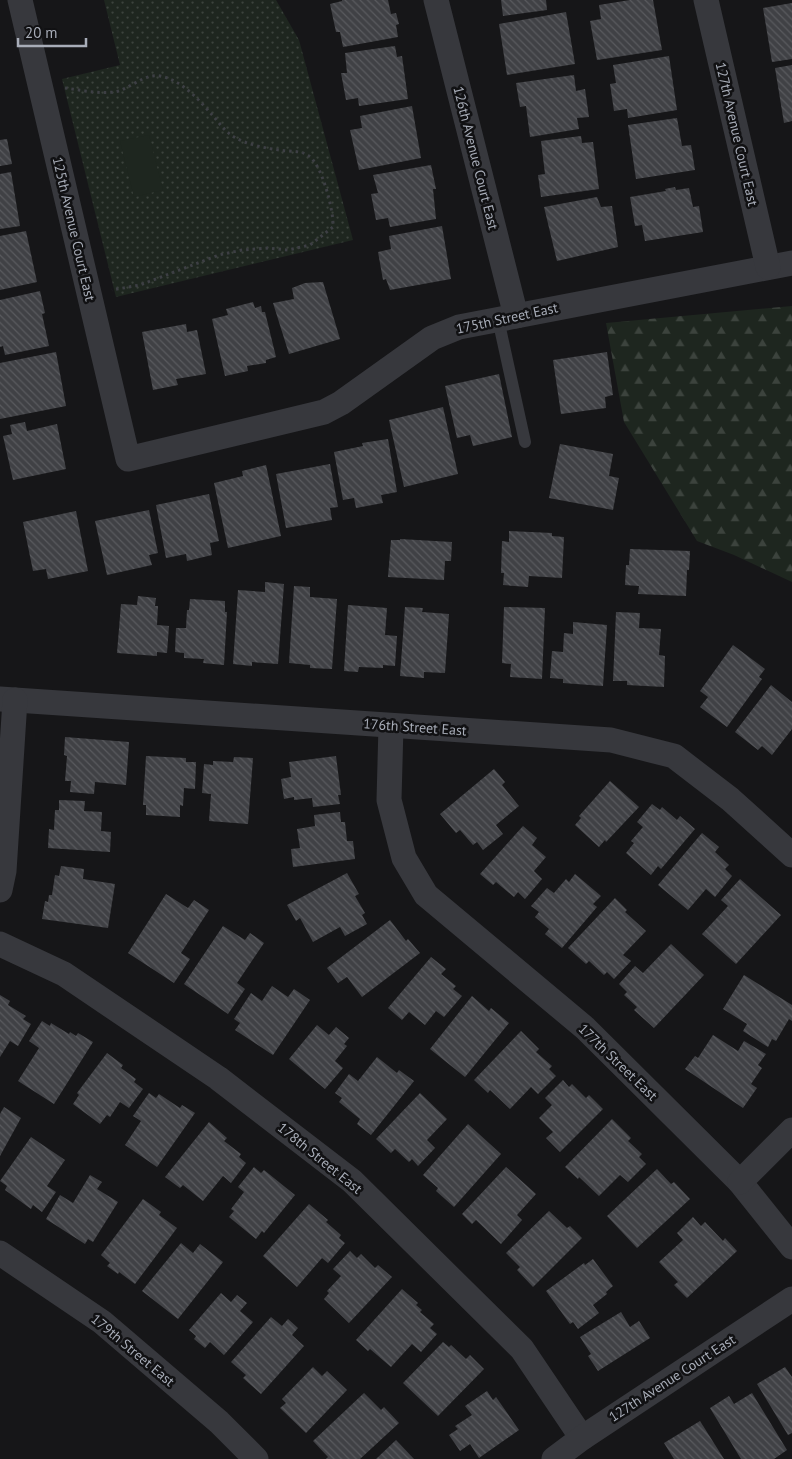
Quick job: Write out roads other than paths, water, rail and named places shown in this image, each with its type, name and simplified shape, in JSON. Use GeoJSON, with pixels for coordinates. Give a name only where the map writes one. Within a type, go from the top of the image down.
{"type":"FeatureCollection","features":[{"type":"Feature","properties":{"kind":"street","name":"125th Avenue Court East"},"geometry":{"type":"LineString","coordinates":[[20,0],[128,459]]}},
{"type":"Feature","properties":{"kind":"street","name":"126th Avenue Court East"},"geometry":{"type":"LineString","coordinates":[[436,0],[507,317]]}},
{"type":"Feature","properties":{"kind":"street","name":"127th Avenue Court East"},"geometry":{"type":"LineString","coordinates":[[706,0],[780,265]]}},
{"type":"Feature","properties":{"kind":"street","name":"175th Street East"},"geometry":{"type":"LineString","coordinates":[[128,459],[324,412],[341,403],[432,338],[458,327],[780,265]]}},
{"type":"Feature","properties":{"kind":"street","name":"176th Street East"},"geometry":{"type":"LineString","coordinates":[[8,699],[611,740],[674,756],[730,800],[792,855]]}},
{"type":"Feature","properties":{"kind":"street"},"geometry":{"type":"LineString","coordinates":[[0,890],[4,871],[8,699]]}},
{"type":"Feature","properties":{"kind":"street","name":"177th Street East"},"geometry":{"type":"LineString","coordinates":[[391,726],[389,800],[404,858],[426,895],[585,1028],[740,1182],[792,1246]]}},
{"type":"Feature","properties":{"kind":"street","name":"178th Street East"},"geometry":{"type":"LineString","coordinates":[[0,944],[64,974],[218,1078],[352,1181],[522,1349],[582,1438]]}},
{"type":"Feature","properties":{"kind":"street"},"geometry":{"type":"LineString","coordinates":[[740,1182],[792,1130]]}},
{"type":"Feature","properties":{"kind":"street","name":"179th Street East"},"geometry":{"type":"LineString","coordinates":[[0,1253],[102,1322],[219,1422],[256,1459]]}},
{"type":"Feature","properties":{"kind":"street","name":"127th Avenue Court East"},"geometry":{"type":"LineString","coordinates":[[554,1459],[582,1438],[792,1300]]}},
{"type":"Feature","properties":{"kind":"lane"},"geometry":{"type":"LineString","coordinates":[[507,317],[525,442]]}}]}
